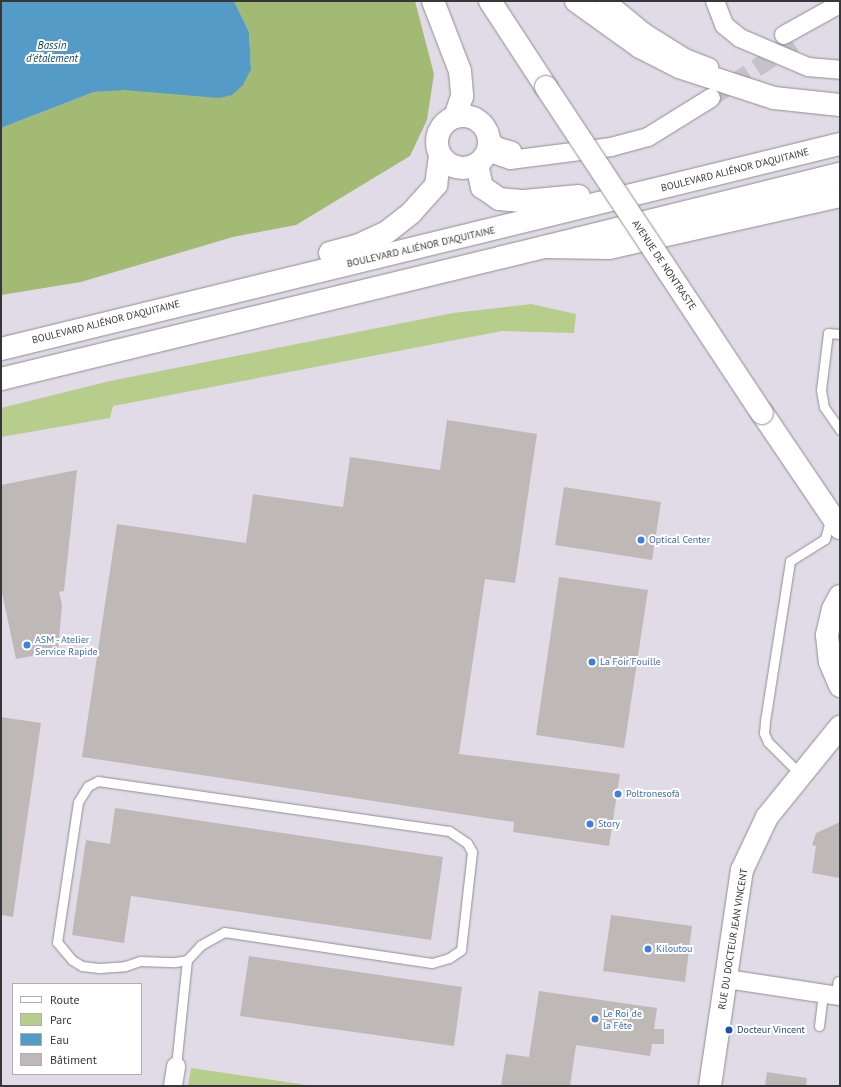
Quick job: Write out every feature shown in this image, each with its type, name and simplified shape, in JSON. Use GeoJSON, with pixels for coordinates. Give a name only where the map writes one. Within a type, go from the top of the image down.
{"type":"FeatureCollection","features":[{"type":"Feature","properties":{"kind":"main road"},"geometry":{"type":"LineString","coordinates":[[278,279],[297,262],[359,245],[387,232],[411,213],[436,185],[440,155],[438,132],[455,116],[462,96],[460,71],[433,1]]}},
{"type":"Feature","properties":{"kind":"main road","name":"AVENUE DE NONTRASTE"},"geometry":{"type":"LineString","coordinates":[[490,1],[762,413],[838,522]]}},
{"type":"Feature","properties":{"kind":"main road"},"geometry":{"type":"LineString","coordinates":[[576,1],[640,47],[679,67],[774,98],[840,105]]}},
{"type":"Feature","properties":{"kind":"main road"},"geometry":{"type":"LineString","coordinates":[[455,116],[468,116],[480,122],[484,151],[482,187],[499,198],[556,199],[660,188]]}},
{"type":"Feature","properties":{"kind":"main road","name":"BOULEVARD ALIÉNOR D'AQUITAINE"},"geometry":{"type":"LineString","coordinates":[[1,349],[278,279],[840,144]]}},
{"type":"Feature","properties":{"kind":"main road"},"geometry":{"type":"LineString","coordinates":[[440,155],[446,161],[461,168],[484,151]]}},
{"type":"Feature","properties":{"kind":"main road"},"geometry":{"type":"LineString","coordinates":[[1,379],[840,174]]}},
{"type":"Feature","properties":{"kind":"main road"},"geometry":{"type":"LineString","coordinates":[[544,247],[609,248],[732,222],[840,196]]}},
{"type":"Feature","properties":{"kind":"main road"},"geometry":{"type":"LineString","coordinates":[[732,222],[840,212]]}},
{"type":"Feature","properties":{"kind":"main road"},"geometry":{"type":"LineString","coordinates":[[840,596],[833,608],[827,635],[830,662],[840,686]]}},
{"type":"Feature","properties":{"kind":"main road","name":"RUE DU DOCTEUR JEAN VINCENT"},"geometry":{"type":"LineString","coordinates":[[710,1086],[742,870],[761,828],[840,727]]}},
{"type":"Feature","properties":{"kind":"street"},"geometry":{"type":"LineString","coordinates":[[606,1],[645,33],[686,58],[741,81],[812,102]]}},
{"type":"Feature","properties":{"kind":"street"},"geometry":{"type":"LineString","coordinates":[[715,1],[724,25],[740,38],[808,67],[840,70]]}},
{"type":"Feature","properties":{"kind":"street"},"geometry":{"type":"LineString","coordinates":[[840,4],[812,14],[790,39],[840,14]]}},
{"type":"Feature","properties":{"kind":"street"},"geometry":{"type":"LineString","coordinates":[[484,151],[510,160],[611,147],[648,136],[705,95]]}},
{"type":"Feature","properties":{"kind":"street"},"geometry":{"type":"LineString","coordinates":[[726,979],[834,991]]}},
{"type":"Feature","properties":{"kind":"street"},"geometry":{"type":"LineString","coordinates":[[173,1086],[176,1066]]}},
{"type":"Feature","properties":{"kind":"lane"},"geometry":{"type":"LineString","coordinates":[[840,334],[828,333],[822,399],[831,421],[840,430]]}},
{"type":"Feature","properties":{"kind":"lane"},"geometry":{"type":"LineString","coordinates":[[801,775],[768,742],[764,733],[790,561],[825,539],[838,522]]}},
{"type":"Feature","properties":{"kind":"lane"},"geometry":{"type":"LineString","coordinates":[[176,1066],[187,960],[200,944],[224,932],[432,963],[449,958],[461,950],[472,852],[467,843],[450,830],[98,781],[88,786],[78,802],[57,942],[72,960],[82,966],[99,968],[125,966],[140,961],[175,962],[187,960]]}},
{"type":"Feature","properties":{"kind":"lane"},"geometry":{"type":"LineString","coordinates":[[819,1026],[834,991]]}},
{"type":"Feature","properties":{"kind":"shaded area"},"geometry":{"type":"Polygon","coordinates":[[[1,1],[840,1],[840,1086],[1,1086],[1,1]]]}},
{"type":"Feature","properties":{"kind":"green space"},"geometry":{"type":"Polygon","coordinates":[[[234,1],[415,1],[434,74],[427,120],[410,156],[296,225],[233,237],[81,282],[1,295],[1,128],[94,92],[251,69],[249,32],[234,1]]]}},
{"type":"Feature","properties":{"kind":"green space"},"geometry":{"type":"Polygon","coordinates":[[[531,304],[576,314],[574,333],[502,331],[113,406],[110,418],[1,437],[1,408],[110,381],[453,313],[531,304]]]}},
{"type":"Feature","properties":{"kind":"green space"},"geometry":{"type":"Polygon","coordinates":[[[191,1068],[313,1086],[188,1086],[191,1068]]]}},
{"type":"Feature","properties":{"kind":"water","name":"Bassin d'étalement"},"geometry":{"type":"Polygon","coordinates":[[[1,1],[234,1],[249,32],[251,69],[243,85],[232,95],[219,98],[124,90],[94,92],[1,128],[1,1]]]}},
{"type":"Feature","properties":{"kind":"building"},"geometry":{"type":"Polygon","coordinates":[[[447,420],[537,434],[515,583],[485,579],[459,754],[620,774],[609,846],[513,832],[514,822],[82,757],[117,524],[246,543],[253,494],[343,507],[350,457],[440,470],[447,420]]]}},
{"type":"Feature","properties":{"kind":"building"},"geometry":{"type":"Polygon","coordinates":[[[77,470],[64,591],[59,592],[62,605],[58,651],[16,659],[1,588],[1,485],[77,470]]]}},
{"type":"Feature","properties":{"kind":"building"},"geometry":{"type":"Polygon","coordinates":[[[564,487],[661,502],[652,560],[555,545],[564,487]]]}},
{"type":"Feature","properties":{"kind":"building","name":"La Foir'Fouille"},"geometry":{"type":"Polygon","coordinates":[[[559,577],[648,590],[624,748],[536,735],[559,577]]]}},
{"type":"Feature","properties":{"kind":"building"},"geometry":{"type":"Polygon","coordinates":[[[1,717],[41,723],[13,917],[1,915],[1,717]]]}},
{"type":"Feature","properties":{"kind":"building"},"geometry":{"type":"Polygon","coordinates":[[[115,808],[443,857],[431,940],[131,896],[124,943],[72,935],[86,840],[110,844],[115,808]]]}},
{"type":"Feature","properties":{"kind":"building"},"geometry":{"type":"Polygon","coordinates":[[[840,822],[840,878],[812,873],[816,846],[812,845],[816,833],[840,822]]]}},
{"type":"Feature","properties":{"kind":"building","name":"Kiloutou"},"geometry":{"type":"Polygon","coordinates":[[[611,915],[692,926],[685,982],[603,971],[611,915]]]}},
{"type":"Feature","properties":{"kind":"building"},"geometry":{"type":"Polygon","coordinates":[[[249,956],[462,987],[454,1046],[240,1016],[249,956]]]}},
{"type":"Feature","properties":{"kind":"building","name":"Le Roi de la Fête"},"geometry":{"type":"Polygon","coordinates":[[[539,991],[657,1008],[654,1029],[664,1029],[664,1044],[652,1044],[650,1056],[576,1045],[570,1086],[501,1086],[506,1054],[529,1057],[539,991]]]}},
{"type":"Feature","properties":{"kind":"building"},"geometry":{"type":"Polygon","coordinates":[[[767,1072],[807,1078],[806,1086],[765,1086],[767,1072]]]}},
{"type":"Feature","properties":{"kind":"tunnel"},"geometry":{"type":"LineString","coordinates":[[711,98],[796,42]]}},
{"type":"Feature","properties":{"kind":"place","name":"Optical Center"},"geometry":{"type":"Point","coordinates":[641,540]}},
{"type":"Feature","properties":{"kind":"place","name":"ASM - Atelier Service Rapide"},"geometry":{"type":"Point","coordinates":[27,645]}},
{"type":"Feature","properties":{"kind":"place","name":"La Foir'Fouille"},"geometry":{"type":"Point","coordinates":[592,662]}},
{"type":"Feature","properties":{"kind":"place","name":"Poltronesofà"},"geometry":{"type":"Point","coordinates":[618,794]}},
{"type":"Feature","properties":{"kind":"place","name":"Story"},"geometry":{"type":"Point","coordinates":[590,824]}},
{"type":"Feature","properties":{"kind":"place","name":"Kiloutou"},"geometry":{"type":"Point","coordinates":[648,949]}},
{"type":"Feature","properties":{"kind":"place","name":"Le Roi de la Fête"},"geometry":{"type":"Point","coordinates":[595,1019]}},
{"type":"Feature","properties":{"kind":"place","name":"Docteur Vincent"},"geometry":{"type":"Point","coordinates":[729,1030]}}]}
